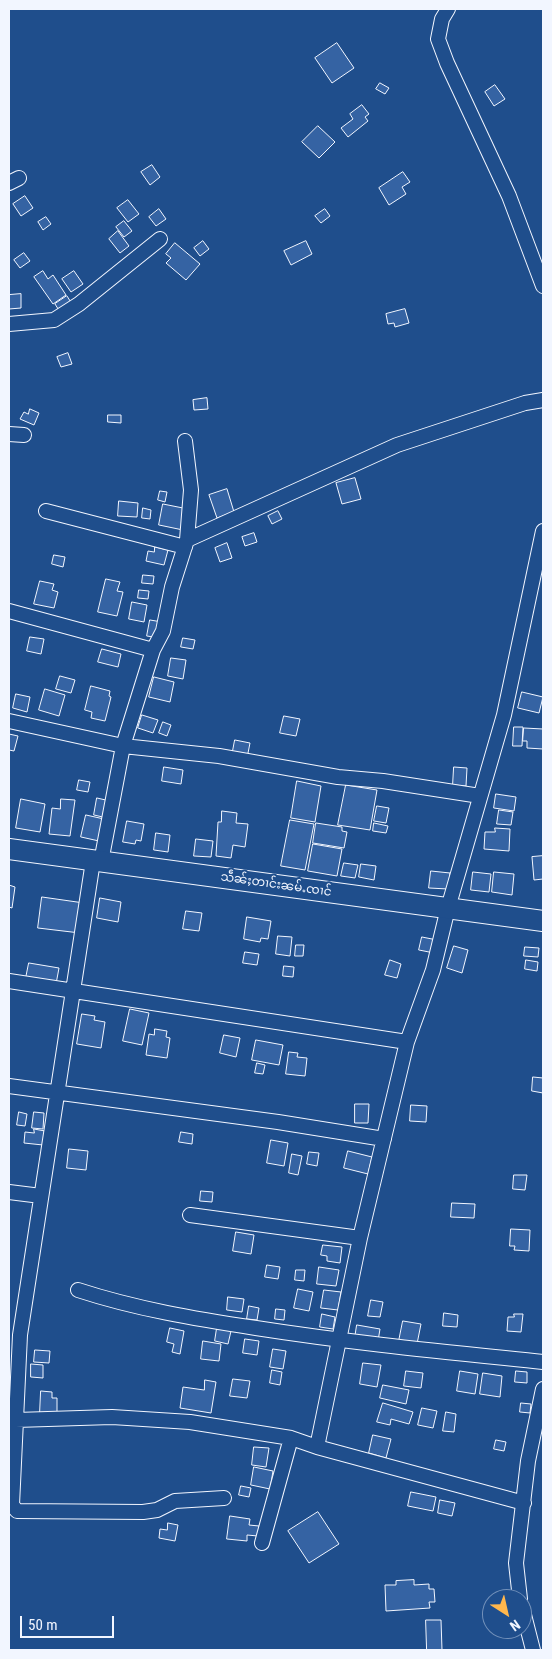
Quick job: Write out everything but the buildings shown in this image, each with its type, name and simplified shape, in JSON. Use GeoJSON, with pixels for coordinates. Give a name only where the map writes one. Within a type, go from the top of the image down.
{"type":"FeatureCollection","features":[{"type":"Feature","properties":{"kind":"highway","name":"သဵၼ်ႈတၢင်းၼမ်ႉၸၢင်"},"geometry":{"type":"LineString","coordinates":[[9,849],[543,921]]}},
{"type":"Feature","properties":{"kind":"street"},"geometry":{"type":"LineString","coordinates":[[448,9],[442,19],[438,39],[446,63],[509,196],[543,286]]}},
{"type":"Feature","properties":{"kind":"street"},"geometry":{"type":"LineString","coordinates":[[9,324],[54,320],[79,304],[160,239]]}},
{"type":"Feature","properties":{"kind":"street"},"geometry":{"type":"LineString","coordinates":[[46,511],[186,544],[397,445],[525,403],[543,400]]}},
{"type":"Feature","properties":{"kind":"street"},"geometry":{"type":"LineString","coordinates":[[9,434],[24,435]]}},
{"type":"Feature","properties":{"kind":"street"},"geometry":{"type":"LineString","coordinates":[[185,441],[191,490],[186,544],[172,587],[163,631],[153,650],[123,746],[97,861],[56,1092],[41,1196],[14,1335],[16,1420],[12,1505],[17,1510],[142,1512],[157,1510],[175,1501],[224,1498]]}},
{"type":"Feature","properties":{"kind":"street"},"geometry":{"type":"LineString","coordinates":[[317,1447],[360,1238],[407,1042],[432,970],[504,715],[543,531]]}},
{"type":"Feature","properties":{"kind":"street"},"geometry":{"type":"LineString","coordinates":[[9,612],[153,650]]}},
{"type":"Feature","properties":{"kind":"street"},"geometry":{"type":"LineString","coordinates":[[9,720],[123,746],[219,756],[338,777],[383,781],[480,796]]}},
{"type":"Feature","properties":{"kind":"street"},"geometry":{"type":"LineString","coordinates":[[9,980],[407,1042]]}},
{"type":"Feature","properties":{"kind":"street"},"geometry":{"type":"LineString","coordinates":[[9,1086],[278,1122],[384,1139]]}},
{"type":"Feature","properties":{"kind":"street"},"geometry":{"type":"LineString","coordinates":[[9,1192],[41,1196]]}},
{"type":"Feature","properties":{"kind":"street"},"geometry":{"type":"LineString","coordinates":[[190,1215],[360,1238]]}},
{"type":"Feature","properties":{"kind":"street"},"geometry":{"type":"LineString","coordinates":[[78,1290],[114,1302],[172,1315],[340,1341],[543,1362]]}},
{"type":"Feature","properties":{"kind":"street"},"geometry":{"type":"LineString","coordinates":[[519,1589],[516,1563],[528,1461],[543,1389]]}},
{"type":"Feature","properties":{"kind":"street"},"geometry":{"type":"LineString","coordinates":[[16,1420],[112,1417],[190,1422],[291,1438],[317,1447],[524,1503]]}},
{"type":"Feature","properties":{"kind":"street"},"geometry":{"type":"LineString","coordinates":[[262,1542],[291,1438]]}}]}
